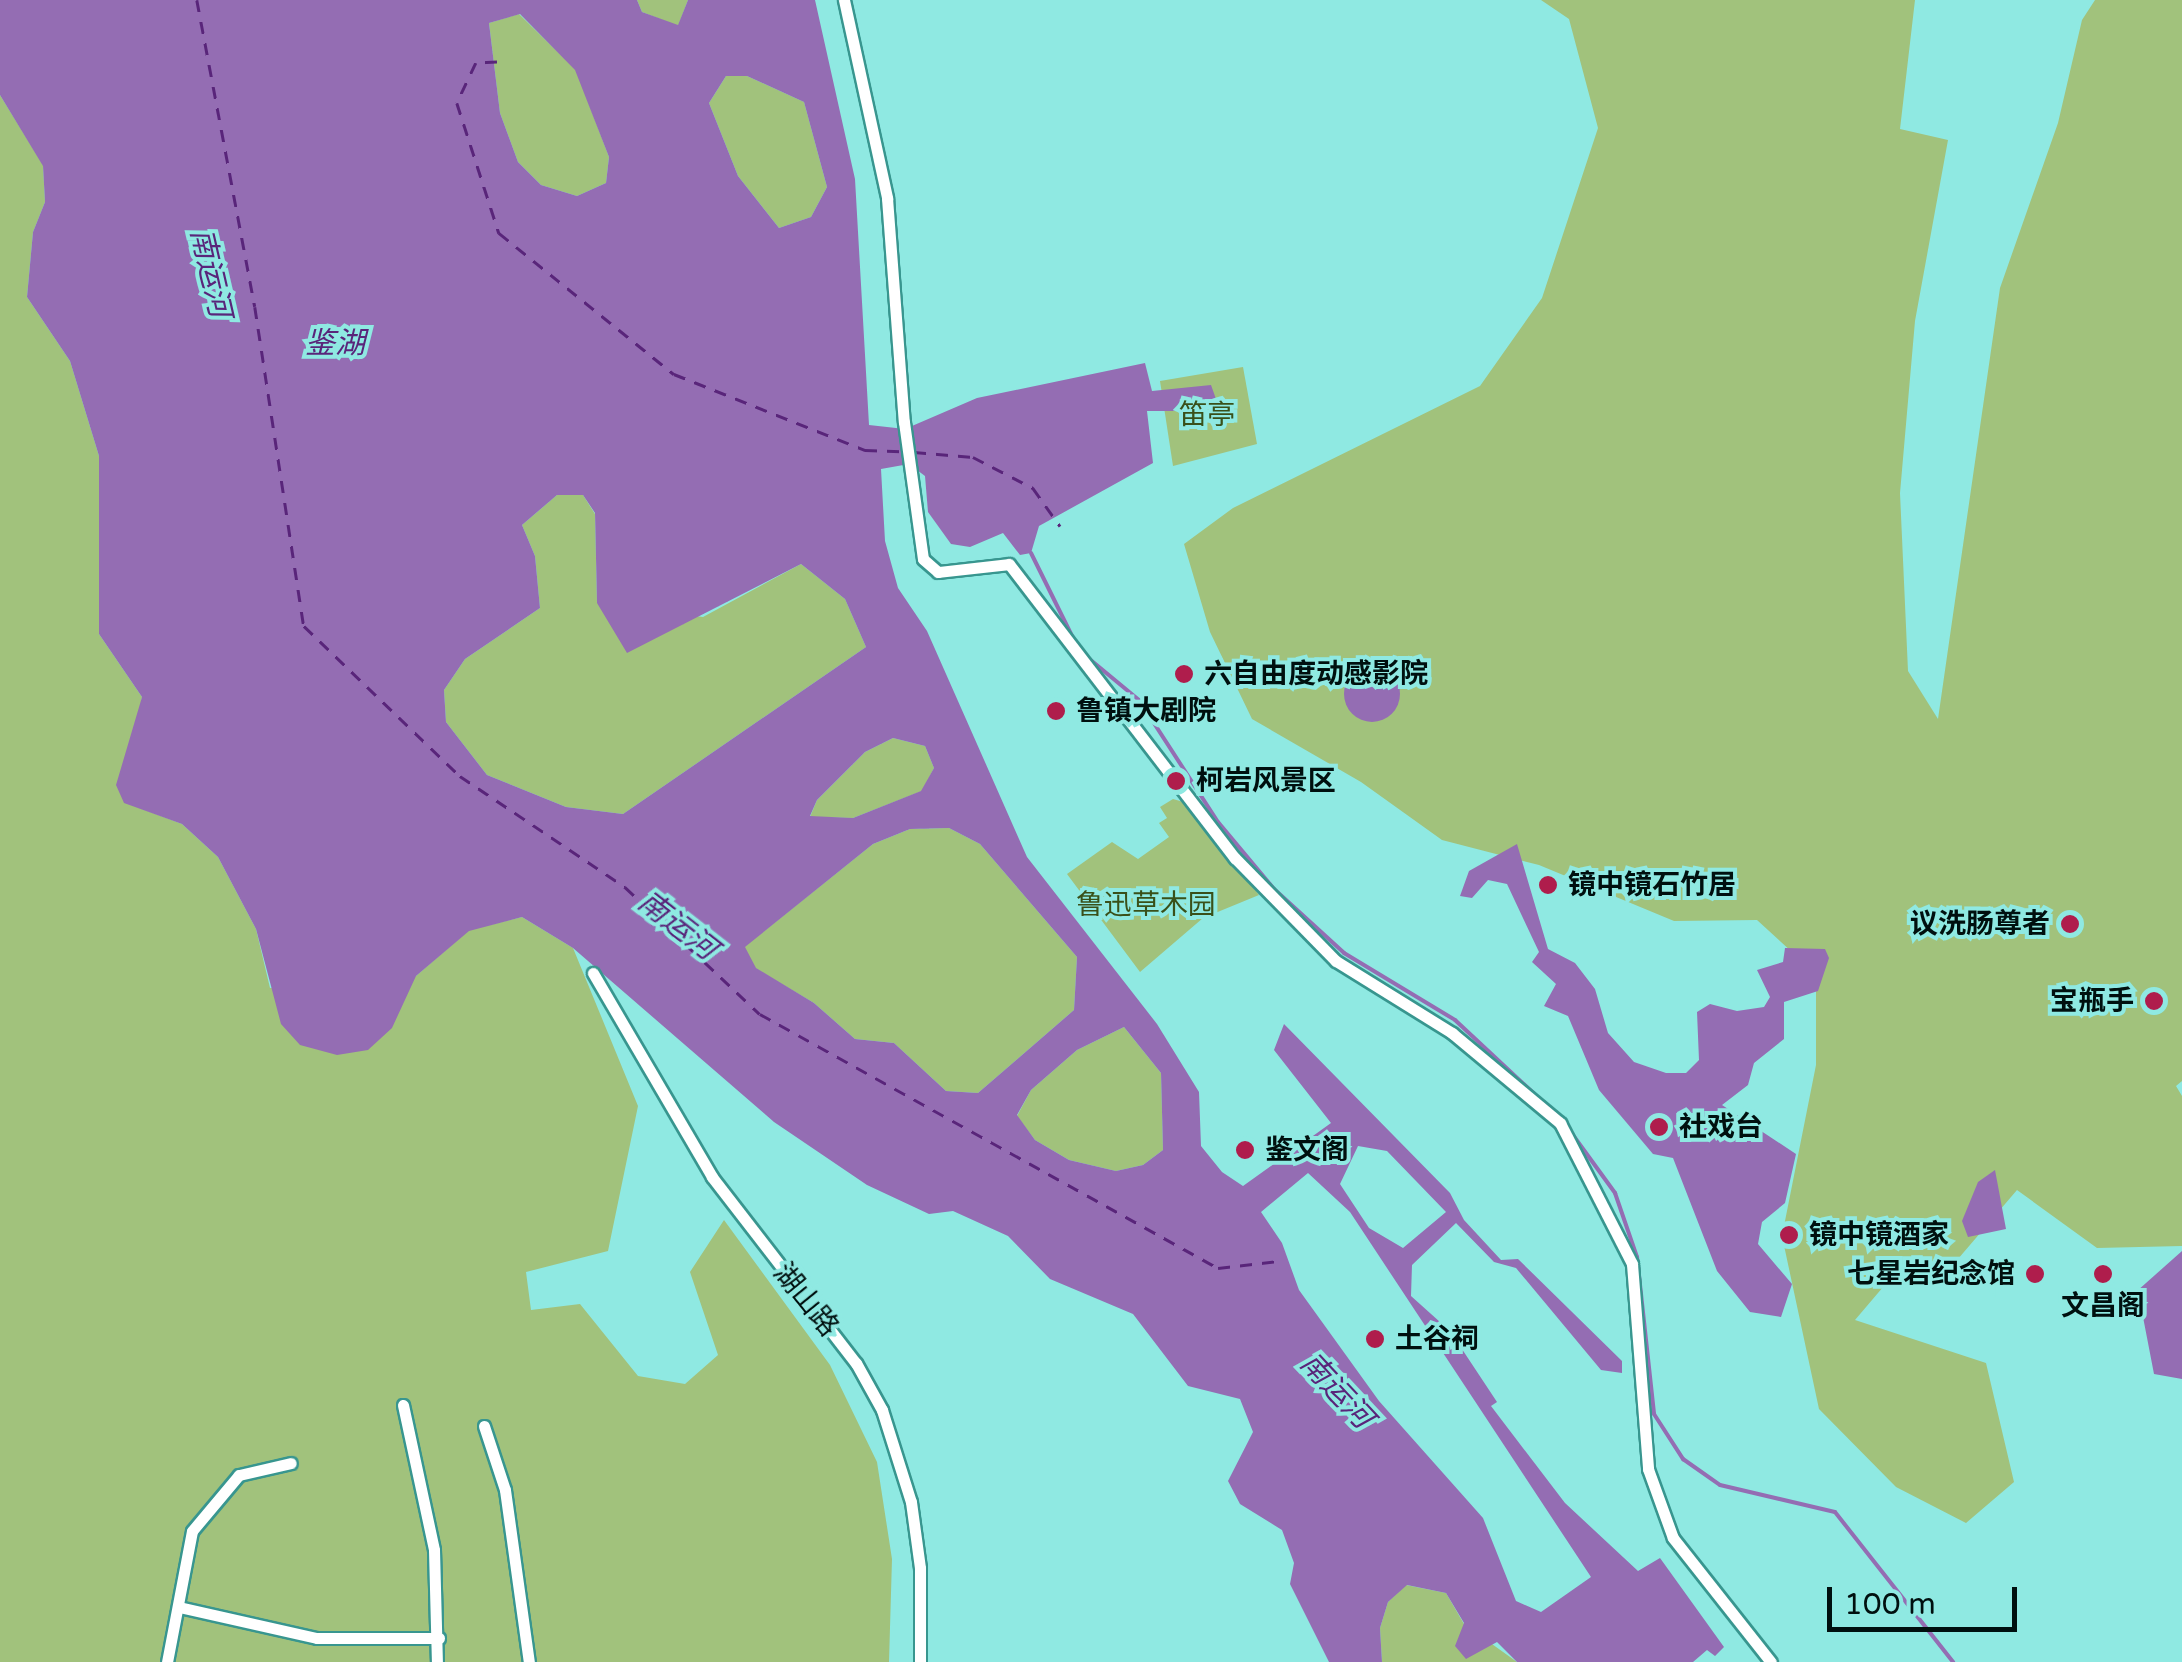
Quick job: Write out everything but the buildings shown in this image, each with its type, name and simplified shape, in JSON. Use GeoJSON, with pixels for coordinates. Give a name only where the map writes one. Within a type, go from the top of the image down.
{"type":"FeatureCollection","features":[{"type":"Feature","properties":{"kind":"street"},"geometry":{"type":"LineString","coordinates":[[844,0],[888,198],[904,422],[923,559],[938,572],[1009,564],[1236,858],[1336,961],[1452,1034],[1560,1123],[1632,1264],[1648,1469],[1673,1538],[1771,1662]]}},
{"type":"Feature","properties":{"kind":"street","name":"湖山路"},"geometry":{"type":"LineString","coordinates":[[593,973],[712,1177],[856,1363],[882,1410],[911,1502],[920,1568],[920,1662]]}},
{"type":"Feature","properties":{"kind":"street"},"geometry":{"type":"LineString","coordinates":[[403,1406],[434,1550],[437,1662]]}},
{"type":"Feature","properties":{"kind":"street"},"geometry":{"type":"LineString","coordinates":[[484,1426],[505,1490],[528,1662]]}},
{"type":"Feature","properties":{"kind":"street"},"geometry":{"type":"LineString","coordinates":[[166,1662],[192,1531],[239,1475],[291,1463]]}},
{"type":"Feature","properties":{"kind":"street"},"geometry":{"type":"LineString","coordinates":[[179,1607],[317,1638],[439,1638]]}},
{"type":"Feature","properties":{"kind":"green space"},"geometry":{"type":"Polygon","coordinates":[[[637,0],[688,0],[678,26],[642,12],[637,0]]]}},
{"type":"Feature","properties":{"kind":"green space"},"geometry":{"type":"Polygon","coordinates":[[[1541,0],[1915,0],[1900,129],[1948,140],[1915,321],[1900,493],[1908,671],[1938,719],[2000,288],[2058,123],[2082,20],[2095,0],[2182,0],[2182,1081],[2176,1086],[2182,1096],[2182,1246],[2097,1248],[2017,1190],[1946,1273],[1895,1273],[1855,1320],[1986,1363],[2014,1482],[1966,1523],[1896,1487],[1819,1409],[1782,1236],[1816,1065],[1816,974],[1757,920],[1674,921],[1539,865],[1442,840],[1361,782],[1252,719],[1210,632],[1184,544],[1233,508],[1480,386],[1542,298],[1598,128],[1569,19],[1541,0]]]}},
{"type":"Feature","properties":{"kind":"green space"},"geometry":{"type":"Polygon","coordinates":[[[519,14],[576,70],[609,157],[606,183],[577,196],[541,185],[518,162],[500,113],[489,23],[519,14]]]}},
{"type":"Feature","properties":{"kind":"green space"},"geometry":{"type":"Polygon","coordinates":[[[726,76],[747,76],[804,102],[827,187],[811,217],[779,228],[738,176],[709,103],[726,76]]]}},
{"type":"Feature","properties":{"kind":"green space"},"geometry":{"type":"Polygon","coordinates":[[[0,95],[43,165],[45,202],[33,232],[27,297],[70,361],[99,456],[99,634],[142,697],[124,802],[182,824],[218,857],[256,929],[270,988],[416,976],[469,930],[522,917],[573,948],[638,1106],[608,1251],[526,1272],[531,1310],[580,1304],[638,1376],[685,1384],[718,1355],[690,1272],[724,1220],[830,1365],[877,1462],[892,1559],[889,1662],[0,1662],[0,95]]]}},
{"type":"Feature","properties":{"kind":"green space","name":"笛亭"},"geometry":{"type":"Polygon","coordinates":[[[1243,367],[1257,444],[1173,466],[1160,381],[1243,367]]]}},
{"type":"Feature","properties":{"kind":"green space"},"geometry":{"type":"Polygon","coordinates":[[[557,495],[583,495],[595,514],[597,603],[703,617],[801,564],[845,599],[866,647],[623,814],[566,807],[487,775],[446,722],[444,690],[465,659],[540,608],[535,556],[522,525],[557,495]]]}},
{"type":"Feature","properties":{"kind":"green space"},"geometry":{"type":"Polygon","coordinates":[[[893,738],[925,746],[934,768],[922,791],[853,818],[810,817],[817,800],[865,752],[893,738]]]}},
{"type":"Feature","properties":{"kind":"green space","name":"鲁迅草木园"},"geometry":{"type":"Polygon","coordinates":[[[1173,799],[1187,803],[1259,895],[1203,918],[1140,972],[1067,874],[1112,842],[1138,859],[1169,837],[1159,823],[1167,818],[1160,807],[1173,799]]]}},
{"type":"Feature","properties":{"kind":"green space"},"geometry":{"type":"Polygon","coordinates":[[[949,828],[980,844],[1077,957],[1074,1010],[978,1093],[946,1091],[894,1043],[855,1039],[814,1003],[755,968],[744,947],[873,844],[910,829],[949,828]]]}},
{"type":"Feature","properties":{"kind":"green space"},"geometry":{"type":"Polygon","coordinates":[[[1124,1027],[1161,1073],[1163,1150],[1143,1165],[1116,1171],[1069,1160],[1035,1140],[1017,1116],[1031,1090],[1077,1050],[1124,1027]]]}},
{"type":"Feature","properties":{"kind":"green space"},"geometry":{"type":"Polygon","coordinates":[[[1406,1585],[1446,1593],[1464,1624],[1517,1662],[1382,1662],[1380,1628],[1388,1602],[1406,1585]]]}},
{"type":"Feature","properties":{"kind":"water","name":"鉴湖"},"geometry":{"type":"Polygon","coordinates":[[[0,0],[637,0],[642,12],[678,25],[688,0],[815,0],[855,179],[869,425],[905,429],[977,398],[1145,363],[1152,391],[1211,385],[1216,399],[1197,411],[1147,411],[1153,463],[1039,526],[1031,553],[1020,555],[1003,533],[970,547],[951,544],[928,512],[925,476],[909,464],[881,469],[885,541],[898,588],[927,631],[1027,857],[1157,1024],[1199,1092],[1201,1146],[1222,1172],[1243,1186],[1331,1123],[1274,1050],[1284,1024],[1450,1193],[1464,1220],[1501,1260],[1518,1259],[1622,1361],[1622,1373],[1601,1370],[1516,1268],[1494,1262],[1456,1223],[1412,1265],[1411,1296],[1450,1331],[1497,1402],[1491,1406],[1565,1503],[1638,1571],[1660,1558],[1724,1647],[1715,1656],[1707,1650],[1693,1662],[1517,1662],[1497,1642],[1466,1659],[1455,1646],[1464,1623],[1446,1593],[1407,1585],[1388,1602],[1380,1628],[1382,1662],[1329,1662],[1290,1584],[1294,1563],[1282,1530],[1240,1504],[1228,1481],[1253,1432],[1240,1399],[1188,1386],[1133,1314],[1050,1279],[1008,1236],[953,1211],[929,1214],[867,1185],[774,1122],[573,948],[522,917],[469,931],[416,976],[392,1028],[368,1050],[337,1055],[300,1045],[281,1024],[256,929],[218,857],[182,824],[124,803],[116,785],[142,697],[99,634],[99,456],[70,361],[27,297],[33,232],[45,202],[43,166],[0,95],[0,0]],[[520,14],[489,23],[500,113],[518,162],[541,185],[577,196],[606,183],[609,157],[575,70],[520,14]],[[726,76],[709,103],[738,176],[779,228],[811,217],[827,187],[804,102],[747,76],[726,76]],[[557,495],[522,525],[535,556],[540,608],[465,659],[444,690],[446,722],[487,775],[566,807],[623,814],[866,647],[845,599],[801,564],[627,653],[597,603],[595,513],[583,495],[557,495]],[[893,738],[865,752],[817,800],[810,816],[853,818],[921,791],[934,768],[925,746],[893,738]],[[949,828],[910,829],[873,844],[745,947],[756,968],[814,1003],[855,1039],[894,1043],[946,1091],[978,1093],[1074,1010],[1077,957],[980,844],[949,828]],[[1124,1027],[1077,1050],[1031,1090],[1017,1115],[1035,1140],[1069,1160],[1116,1171],[1143,1165],[1163,1150],[1161,1073],[1124,1027]],[[1358,1146],[1340,1184],[1369,1228],[1403,1248],[1446,1212],[1387,1151],[1358,1146]],[[1308,1173],[1261,1212],[1282,1243],[1299,1290],[1379,1401],[1483,1518],[1516,1601],[1541,1612],[1591,1577],[1350,1212],[1308,1173]]]}},
{"type":"Feature","properties":{"kind":"water"},"geometry":{"type":"Polygon","coordinates":[[[1372,666],[1392,674],[1400,694],[1392,714],[1372,722],[1352,714],[1344,694],[1352,674],[1372,666]]]}},
{"type":"Feature","properties":{"kind":"water"},"geometry":{"type":"Polygon","coordinates":[[[1517,844],[1548,949],[1575,963],[1595,989],[1608,1033],[1634,1062],[1666,1073],[1686,1073],[1699,1060],[1697,1012],[1710,1004],[1737,1011],[1764,1007],[1770,997],[1757,970],[1783,962],[1785,948],[1825,949],[1829,958],[1818,991],[1784,1002],[1784,1039],[1754,1063],[1748,1085],[1722,1105],[1796,1154],[1785,1203],[1762,1222],[1758,1244],[1792,1284],[1781,1317],[1750,1312],[1717,1271],[1673,1158],[1653,1154],[1599,1090],[1568,1016],[1544,1006],[1556,984],[1532,962],[1539,952],[1507,884],[1488,880],[1472,898],[1460,896],[1469,871],[1517,844]]]}},
{"type":"Feature","properties":{"kind":"water"},"geometry":{"type":"Polygon","coordinates":[[[1995,1170],[2006,1229],[1968,1237],[1962,1221],[1978,1182],[1995,1170]]]}},
{"type":"Feature","properties":{"kind":"water"},"geometry":{"type":"Polygon","coordinates":[[[2182,1251],[2182,1379],[2154,1374],[2143,1317],[2134,1314],[2137,1291],[2182,1251]]]}},
{"type":"Feature","properties":{"kind":"waterway"},"geometry":{"type":"LineString","coordinates":[[1031,553],[1075,642]]}},
{"type":"Feature","properties":{"kind":"waterway"},"geometry":{"type":"LineString","coordinates":[[1087,657],[1139,700],[1218,822],[1274,889],[1344,953],[1455,1020],[1558,1116]]}},
{"type":"Feature","properties":{"kind":"waterway"},"geometry":{"type":"LineString","coordinates":[[1570,1131],[1615,1193],[1637,1257],[1654,1414],[1683,1459],[1720,1485],[1835,1512],[1953,1662]]}},
{"type":"Feature","properties":{"kind":"ferry route"},"geometry":{"type":"LineString","coordinates":[[197,0],[255,307],[304,626],[460,776],[625,887],[760,1014],[1218,1268],[1278,1261]]}},
{"type":"Feature","properties":{"kind":"ferry route"},"geometry":{"type":"LineString","coordinates":[[497,62],[476,63],[457,103],[499,233],[674,374],[865,450],[901,451]]}},
{"type":"Feature","properties":{"kind":"ferry route"},"geometry":{"type":"LineString","coordinates":[[914,452],[973,457],[1033,488],[1060,526]]}},
{"type":"Feature","properties":{"kind":"place","name":"六自由度动感影院"},"geometry":{"type":"Point","coordinates":[1184,674]}},
{"type":"Feature","properties":{"kind":"place","name":"鲁镇大剧院"},"geometry":{"type":"Point","coordinates":[1056,711]}},
{"type":"Feature","properties":{"kind":"place","name":"柯岩风景区"},"geometry":{"type":"Point","coordinates":[1176,781]}},
{"type":"Feature","properties":{"kind":"place","name":"镜中镜石竹居"},"geometry":{"type":"Point","coordinates":[1548,885]}},
{"type":"Feature","properties":{"kind":"place","name":"议洗肠尊者"},"geometry":{"type":"Point","coordinates":[2070,924]}},
{"type":"Feature","properties":{"kind":"place","name":"宝瓶手"},"geometry":{"type":"Point","coordinates":[2154,1001]}},
{"type":"Feature","properties":{"kind":"place","name":"社戏台"},"geometry":{"type":"Point","coordinates":[1659,1127]}},
{"type":"Feature","properties":{"kind":"place","name":"鉴文阁"},"geometry":{"type":"Point","coordinates":[1245,1150]}},
{"type":"Feature","properties":{"kind":"place","name":"镜中镜酒家"},"geometry":{"type":"Point","coordinates":[1789,1235]}},
{"type":"Feature","properties":{"kind":"place","name":"七星岩纪念馆"},"geometry":{"type":"Point","coordinates":[2035,1274]}},
{"type":"Feature","properties":{"kind":"place","name":"文昌阁"},"geometry":{"type":"Point","coordinates":[2103,1274]}},
{"type":"Feature","properties":{"kind":"place","name":"土谷祠"},"geometry":{"type":"Point","coordinates":[1375,1339]}},
{"type":"Feature","properties":{"kind":"water label","name":"南运河"},"geometry":{"type":"Point","coordinates":[210,273]}},
{"type":"Feature","properties":{"kind":"water label","name":"南运河"},"geometry":{"type":"Point","coordinates":[677,926]}},
{"type":"Feature","properties":{"kind":"water label","name":"南运河"},"geometry":{"type":"Point","coordinates":[1336,1391]}}]}
